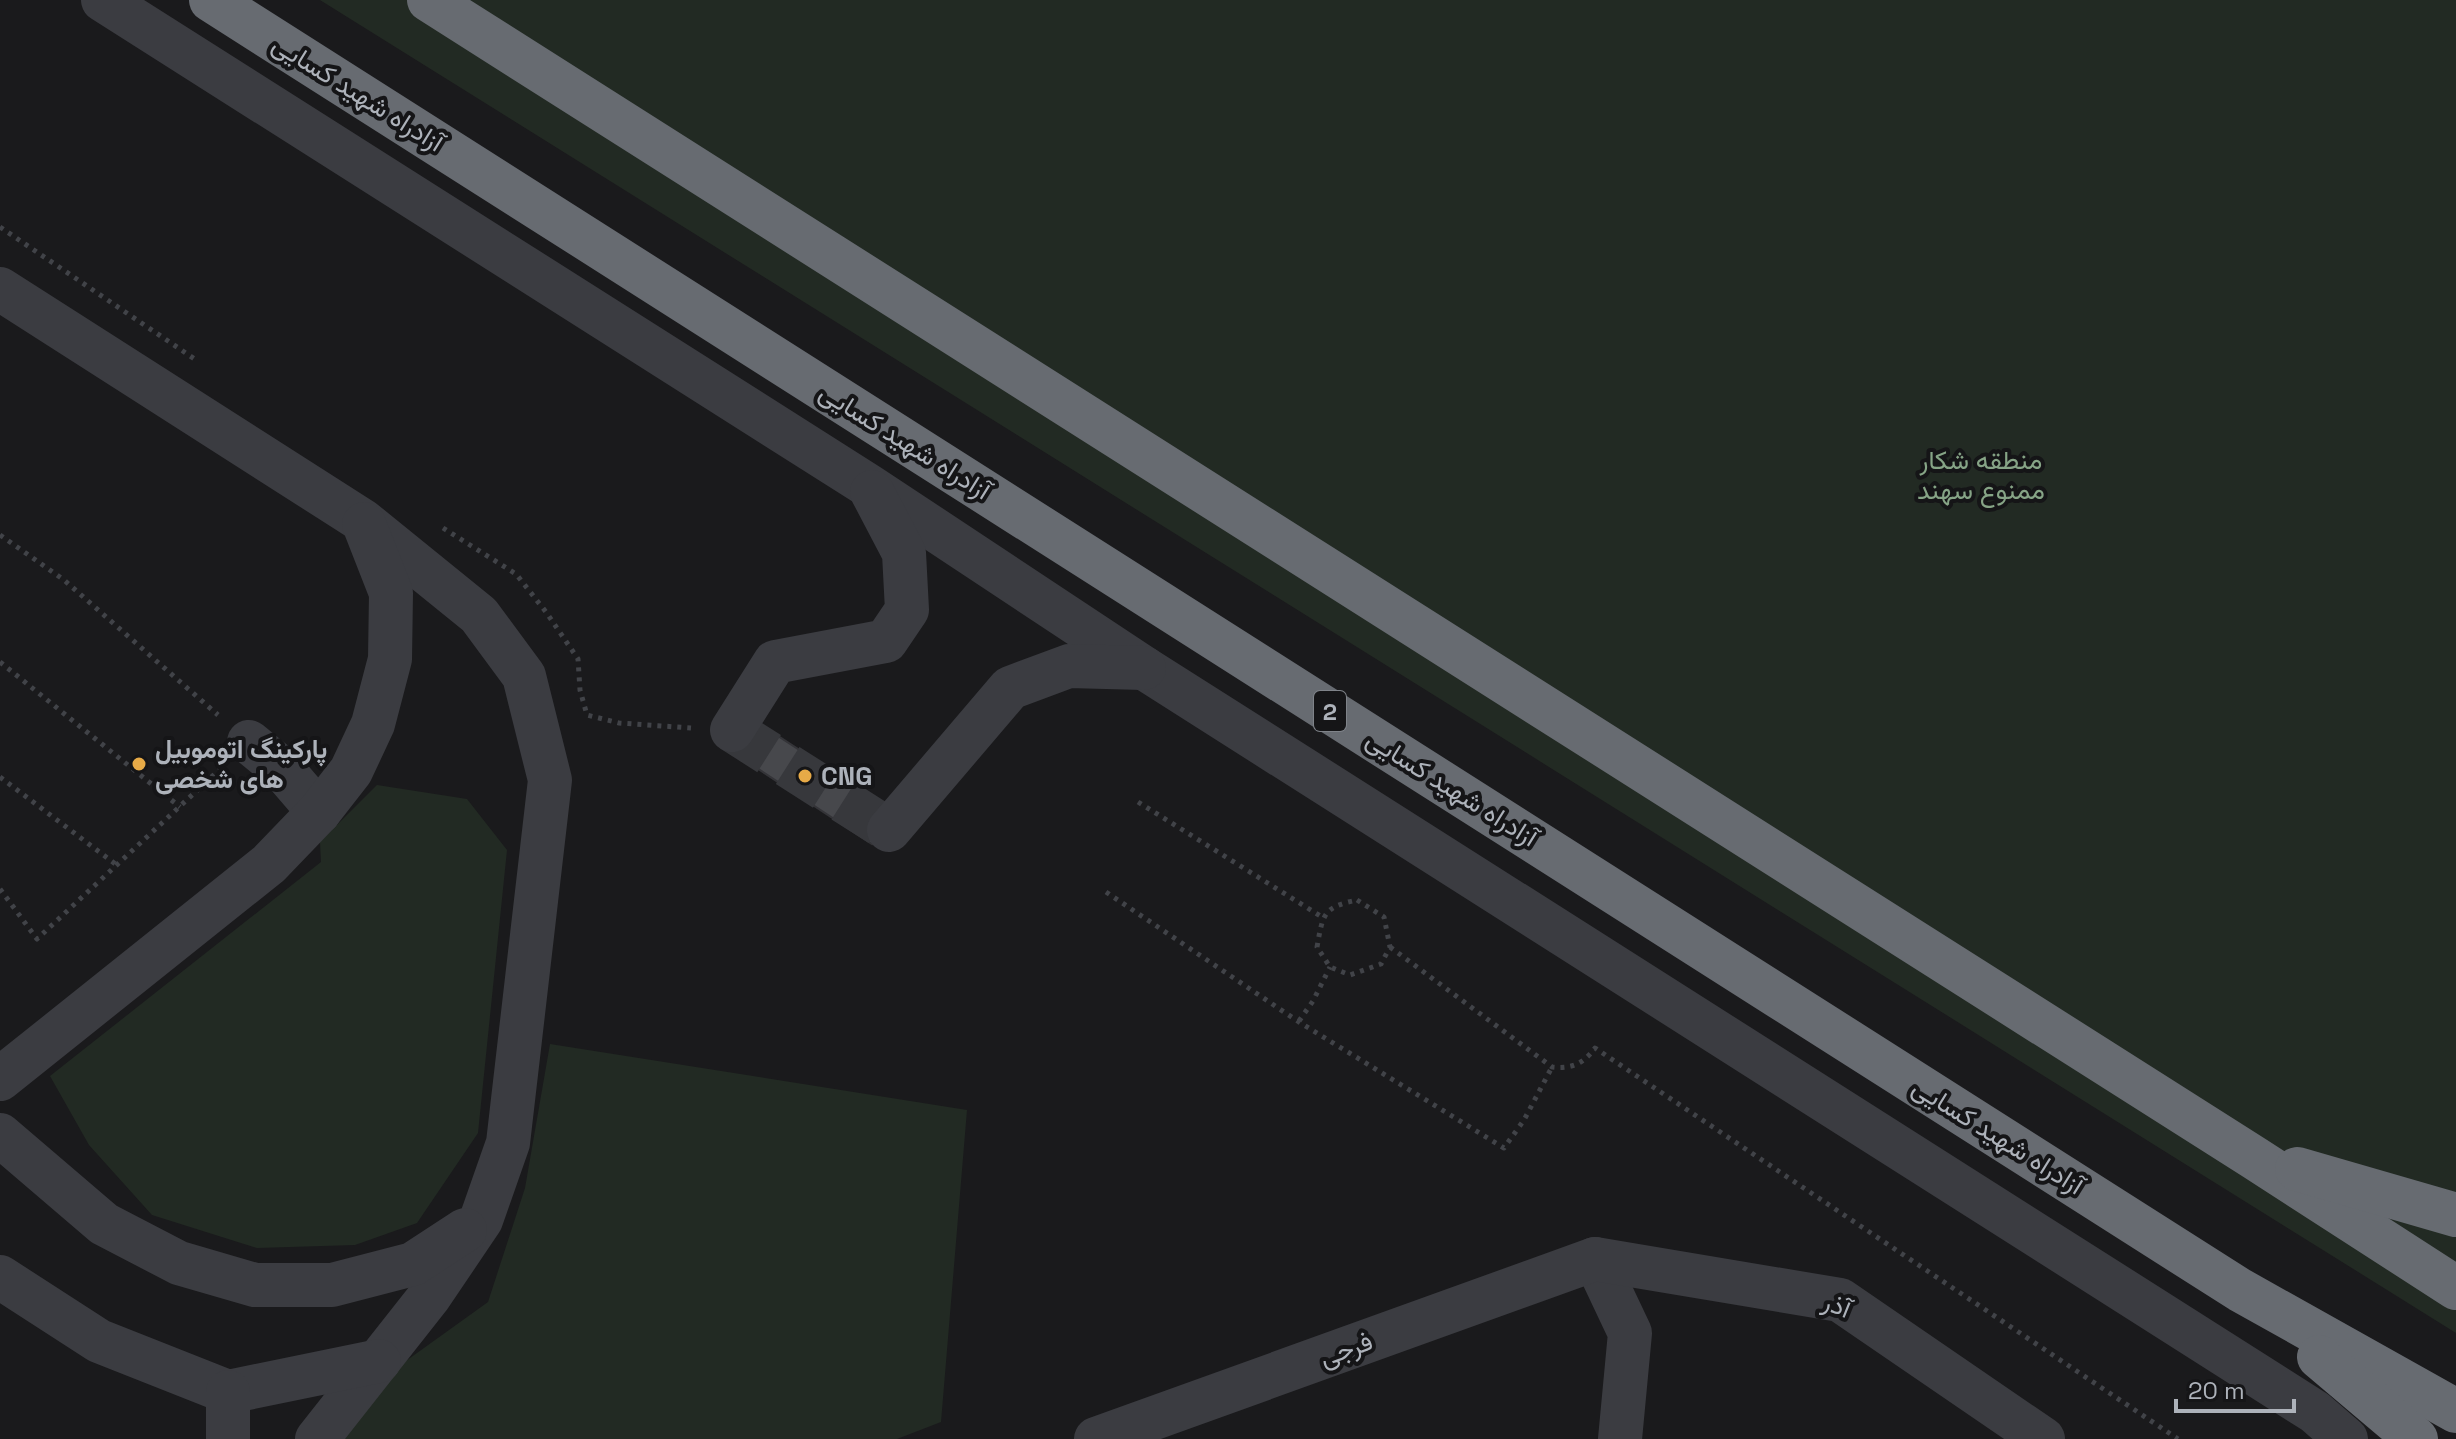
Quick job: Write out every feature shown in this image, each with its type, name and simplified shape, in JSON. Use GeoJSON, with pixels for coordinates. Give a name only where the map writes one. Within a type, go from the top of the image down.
{"type":"FeatureCollection","features":[{"type":"Feature","properties":{"kind":"highway","name":"آزادراه شهید کسایی"},"geometry":{"type":"LineString","coordinates":[[211,0],[2240,1290],[2456,1411]]}},
{"type":"Feature","properties":{"kind":"highway"},"geometry":{"type":"LineString","coordinates":[[429,0],[2456,1288]]}},
{"type":"Feature","properties":{"kind":"highway"},"geometry":{"type":"LineString","coordinates":[[2253,1157],[2456,1215]]}},
{"type":"Feature","properties":{"kind":"highway"},"geometry":{"type":"LineString","coordinates":[[2240,1290],[2416,1439]]}},
{"type":"Feature","properties":{"kind":"street"},"geometry":{"type":"LineString","coordinates":[[103,0],[869,486],[1144,668],[2315,1412],[2346,1439]]}},
{"type":"Feature","properties":{"kind":"street"},"geometry":{"type":"LineString","coordinates":[[0,289],[363,521],[479,615],[524,676],[550,780],[508,1143],[481,1220],[429,1297],[317,1439]]}},
{"type":"Feature","properties":{"kind":"street"},"geometry":{"type":"LineString","coordinates":[[732,730],[775,662],[886,641],[907,610],[904,553],[869,486]]}},
{"type":"Feature","properties":{"kind":"street"},"geometry":{"type":"LineString","coordinates":[[0,1079],[269,864],[319,812],[351,771],[373,724],[390,659],[391,593],[363,521]]}},
{"type":"Feature","properties":{"kind":"street"},"geometry":{"type":"LineString","coordinates":[[889,830],[1010,688],[1069,666],[1144,668]]}},
{"type":"Feature","properties":{"kind":"street"},"geometry":{"type":"LineString","coordinates":[[249,742],[282,769],[319,812]]}},
{"type":"Feature","properties":{"kind":"street"},"geometry":{"type":"LineString","coordinates":[[0,1135],[104,1224],[179,1263],[255,1285],[332,1285],[413,1264],[481,1220]]}},
{"type":"Feature","properties":{"kind":"street"},"geometry":{"type":"LineString","coordinates":[[1595,1259],[1630,1333],[1620,1439]]}},
{"type":"Feature","properties":{"kind":"street","name":"فرجی"},"geometry":{"type":"LineString","coordinates":[[1096,1439],[1595,1259]]}},
{"type":"Feature","properties":{"kind":"street","name":"آذر"},"geometry":{"type":"LineString","coordinates":[[1595,1259],[1840,1300],[2043,1439]]}},
{"type":"Feature","properties":{"kind":"street"},"geometry":{"type":"LineString","coordinates":[[0,1277],[99,1341],[228,1392],[379,1361]]}},
{"type":"Feature","properties":{"kind":"street"},"geometry":{"type":"LineString","coordinates":[[228,1392],[228,1439]]}},
{"type":"Feature","properties":{"kind":"path"},"geometry":{"type":"LineString","coordinates":[[0,535],[64,580],[249,742],[37,939],[0,889]]}},
{"type":"Feature","properties":{"kind":"path"},"geometry":{"type":"LineString","coordinates":[[0,662],[180,807]]}},
{"type":"Feature","properties":{"kind":"path"},"geometry":{"type":"LineString","coordinates":[[587,715],[619,723],[732,730]]}},
{"type":"Feature","properties":{"kind":"path"},"geometry":{"type":"LineString","coordinates":[[0,777],[118,866]]}},
{"type":"Feature","properties":{"kind":"path"},"geometry":{"type":"LineString","coordinates":[[1138,802],[1322,917]]}},
{"type":"Feature","properties":{"kind":"path"},"geometry":{"type":"LineString","coordinates":[[1106,892],[1299,1022],[1504,1148],[1524,1120],[1552,1067]]}},
{"type":"Feature","properties":{"kind":"path"},"geometry":{"type":"LineString","coordinates":[[1357,900],[1384,917],[1390,947],[1381,964],[1350,975],[1330,967],[1317,947],[1322,917],[1335,905],[1357,900]]}},
{"type":"Feature","properties":{"kind":"path"},"geometry":{"type":"LineString","coordinates":[[1390,947],[1552,1067],[1565,1068],[1583,1063],[1595,1048],[2178,1439]]}},
{"type":"Feature","properties":{"kind":"path"},"geometry":{"type":"LineString","coordinates":[[1299,1022],[1330,967]]}},
{"type":"Feature","properties":{"kind":"green space","name":"منطقه شکار ممنوع سهند"},"geometry":{"type":"Polygon","coordinates":[[[320,0],[2456,0],[2456,1333],[320,0]]]}},
{"type":"Feature","properties":{"kind":"green space"},"geometry":{"type":"Polygon","coordinates":[[[377,785],[467,799],[507,850],[478,1133],[417,1223],[355,1245],[257,1248],[152,1215],[89,1145],[50,1076],[321,862],[320,842],[377,785]]]}},
{"type":"Feature","properties":{"kind":"green space"},"geometry":{"type":"Polygon","coordinates":[[[550,1044],[967,1110],[941,1422],[897,1439],[339,1439],[385,1376],[488,1302],[525,1188],[550,1044]]]}},
{"type":"Feature","properties":{"kind":"building"},"geometry":{"type":"Polygon","coordinates":[[[755,721],[893,811],[872,844],[734,753],[755,721]]]}},
{"type":"Feature","properties":{"kind":"tunnel"},"geometry":{"type":"LineString","coordinates":[[732,730],[889,830]]}},
{"type":"Feature","properties":{"kind":"place","name":"پارکینگ اتوموبیل های شخصی"},"geometry":{"type":"Point","coordinates":[139,764]}},
{"type":"Feature","properties":{"kind":"place","name":"CNG"},"geometry":{"type":"Point","coordinates":[805,776]}}]}
